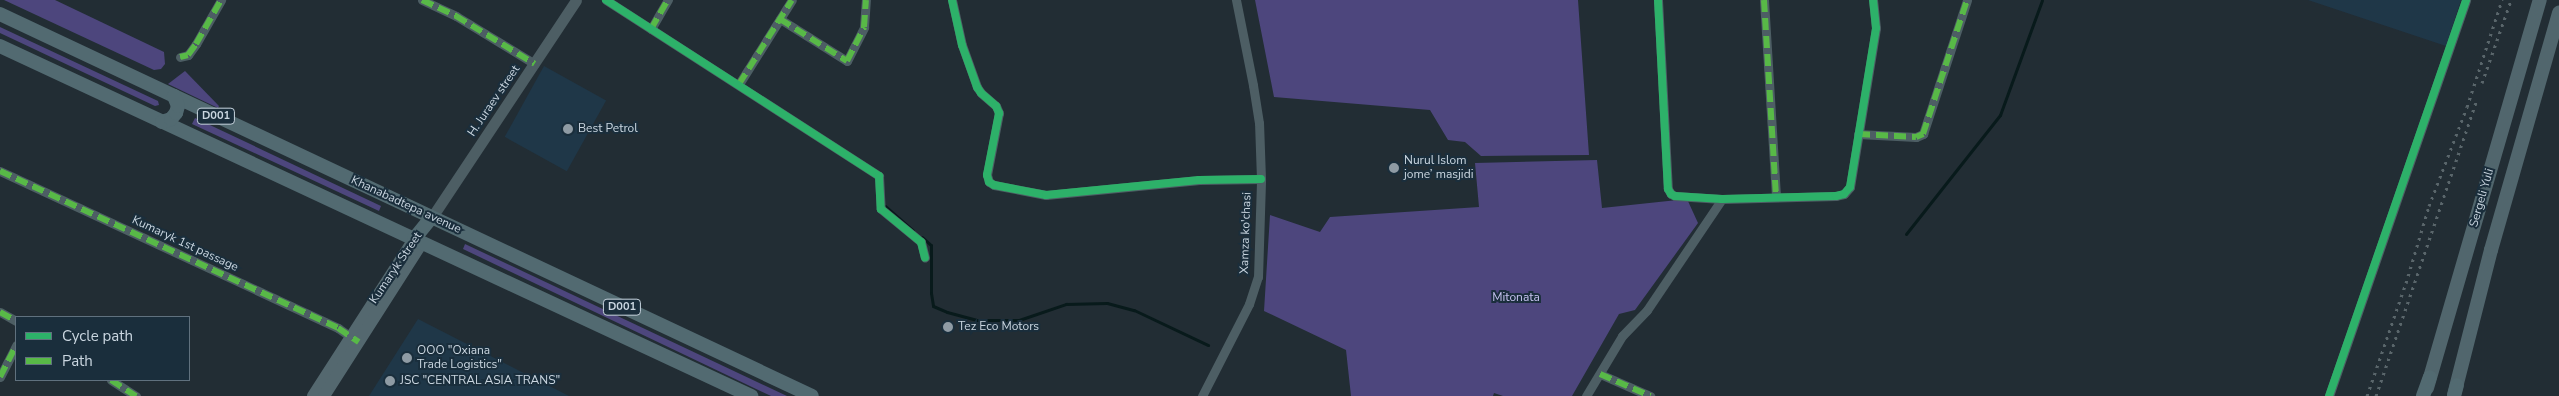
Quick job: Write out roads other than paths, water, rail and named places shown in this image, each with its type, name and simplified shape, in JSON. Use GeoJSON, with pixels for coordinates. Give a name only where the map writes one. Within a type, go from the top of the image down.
{"type":"FeatureCollection","features":[{"type":"Feature","properties":{"kind":"highway","name":"Khanabadtepa avenue"},"geometry":{"type":"LineString","coordinates":[[0,14],[812,396]]}},
{"type":"Feature","properties":{"kind":"highway","name":"D001"},"geometry":{"type":"LineString","coordinates":[[0,46],[751,396]]}},
{"type":"Feature","properties":{"kind":"highway"},"geometry":{"type":"LineString","coordinates":[[162,122],[171,118],[176,113],[178,106],[174,96]]}},
{"type":"Feature","properties":{"kind":"highway","name":"Kumaryk Street"},"geometry":{"type":"LineString","coordinates":[[418,241],[432,217]]}},
{"type":"Feature","properties":{"kind":"highway"},"geometry":{"type":"LineString","coordinates":[[2424,396],[2430,377]]}},
{"type":"Feature","properties":{"kind":"main road","name":"Sergeli Yuli"},"geometry":{"type":"LineString","coordinates":[[2430,377],[2540,0]]}},
{"type":"Feature","properties":{"kind":"main road","name":"Sergeli Yuli"},"geometry":{"type":"LineString","coordinates":[[2455,392],[2491,250],[2559,12]]}},
{"type":"Feature","properties":{"kind":"main road","name":"Kumaryk Street"},"geometry":{"type":"LineString","coordinates":[[313,396],[355,339],[418,241]]}},
{"type":"Feature","properties":{"kind":"main road","name":"Kumaryk Street"},"geometry":{"type":"LineString","coordinates":[[324,396],[355,339]]}},
{"type":"Feature","properties":{"kind":"street"},"geometry":{"type":"LineString","coordinates":[[180,57],[188,54],[196,44],[221,0]]}},
{"type":"Feature","properties":{"kind":"street"},"geometry":{"type":"LineString","coordinates":[[422,0],[456,16],[535,64]]}},
{"type":"Feature","properties":{"kind":"street","name":"H. Juraev street"},"geometry":{"type":"LineString","coordinates":[[432,217],[576,0]]}},
{"type":"Feature","properties":{"kind":"street"},"geometry":{"type":"LineString","coordinates":[[606,0],[879,176],[881,209],[921,242],[925,258]]}},
{"type":"Feature","properties":{"kind":"street"},"geometry":{"type":"LineString","coordinates":[[651,28],[668,0]]}},
{"type":"Feature","properties":{"kind":"street"},"geometry":{"type":"LineString","coordinates":[[739,84],[792,0]]}},
{"type":"Feature","properties":{"kind":"street"},"geometry":{"type":"LineString","coordinates":[[780,19],[847,61],[864,27],[866,0]]}},
{"type":"Feature","properties":{"kind":"street"},"geometry":{"type":"LineString","coordinates":[[952,0],[962,46],[977,87],[996,106],[999,113],[987,175],[989,182],[994,185],[1046,195],[1199,180],[1261,180]]}},
{"type":"Feature","properties":{"kind":"street","name":"Xamza ko'chasi"},"geometry":{"type":"LineString","coordinates":[[1202,396],[1249,304],[1258,277],[1261,180],[1258,123],[1253,85],[1236,0]]}},
{"type":"Feature","properties":{"kind":"street"},"geometry":{"type":"LineString","coordinates":[[1658,0],[1668,189],[1670,194],[1675,196],[1722,199],[1836,196],[1844,194],[1850,187],[1876,28],[1873,0]]}},
{"type":"Feature","properties":{"kind":"street"},"geometry":{"type":"LineString","coordinates":[[1764,0],[1776,197]]}},
{"type":"Feature","properties":{"kind":"street"},"geometry":{"type":"LineString","coordinates":[[1858,134],[1916,137],[1923,134],[1967,0]]}},
{"type":"Feature","properties":{"kind":"street"},"geometry":{"type":"LineString","coordinates":[[2329,396],[2466,0]]}},
{"type":"Feature","properties":{"kind":"street","name":"Kumaryk 1st passage"},"geometry":{"type":"LineString","coordinates":[[0,171],[338,328],[355,339]]}},
{"type":"Feature","properties":{"kind":"street"},"geometry":{"type":"LineString","coordinates":[[1586,396],[1622,336],[1647,310],[1722,199]]}},
{"type":"Feature","properties":{"kind":"street"},"geometry":{"type":"LineString","coordinates":[[0,312],[15,320]]}},
{"type":"Feature","properties":{"kind":"street"},"geometry":{"type":"LineString","coordinates":[[0,378],[15,347]]}},
{"type":"Feature","properties":{"kind":"street"},"geometry":{"type":"LineString","coordinates":[[1600,374],[1650,396]]}},
{"type":"Feature","properties":{"kind":"street"},"geometry":{"type":"LineString","coordinates":[[114,381],[136,396]]}},
{"type":"Feature","properties":{"kind":"waterway"},"geometry":{"type":"LineString","coordinates":[[1906,234],[2000,115],[2042,0]]}},
{"type":"Feature","properties":{"kind":"waterway"},"geometry":{"type":"LineString","coordinates":[[885,206],[913,230]]}},
{"type":"Feature","properties":{"kind":"waterway"},"geometry":{"type":"LineString","coordinates":[[922,237],[931,245],[931,293],[933,306],[947,312],[976,320],[1019,320],[1066,304],[1107,303],[1134,310],[1208,345]]}},
{"type":"Feature","properties":{"kind":"railway"},"geometry":{"type":"LineString","coordinates":[[2367,396],[2406,283],[2429,206],[2467,107],[2502,0]]}},
{"type":"Feature","properties":{"kind":"railway"},"geometry":{"type":"LineString","coordinates":[[2482,83],[2511,0]]}},
{"type":"Feature","properties":{"kind":"railway"},"geometry":{"type":"LineString","coordinates":[[2376,396],[2477,99]]}},
{"type":"Feature","properties":{"kind":"place","name":"Best Petrol"},"geometry":{"type":"Point","coordinates":[568,129]}},
{"type":"Feature","properties":{"kind":"place","name":"Nurul Islom jome’ masjidi"},"geometry":{"type":"Point","coordinates":[1394,168]}},
{"type":"Feature","properties":{"kind":"place","name":"Tez Eco Motors"},"geometry":{"type":"Point","coordinates":[948,327]}},
{"type":"Feature","properties":{"kind":"place","name":"ООО \"Oxiana Trade Logistics\""},"geometry":{"type":"Point","coordinates":[407,358]}},
{"type":"Feature","properties":{"kind":"place","name":"JSC \"CENTRAL ASIA TRANS\""},"geometry":{"type":"Point","coordinates":[390,381]}},
{"type":"Feature","properties":{"kind":"park label","name":"Mitonata"},"geometry":{"type":"Point","coordinates":[1516,298]}}]}
